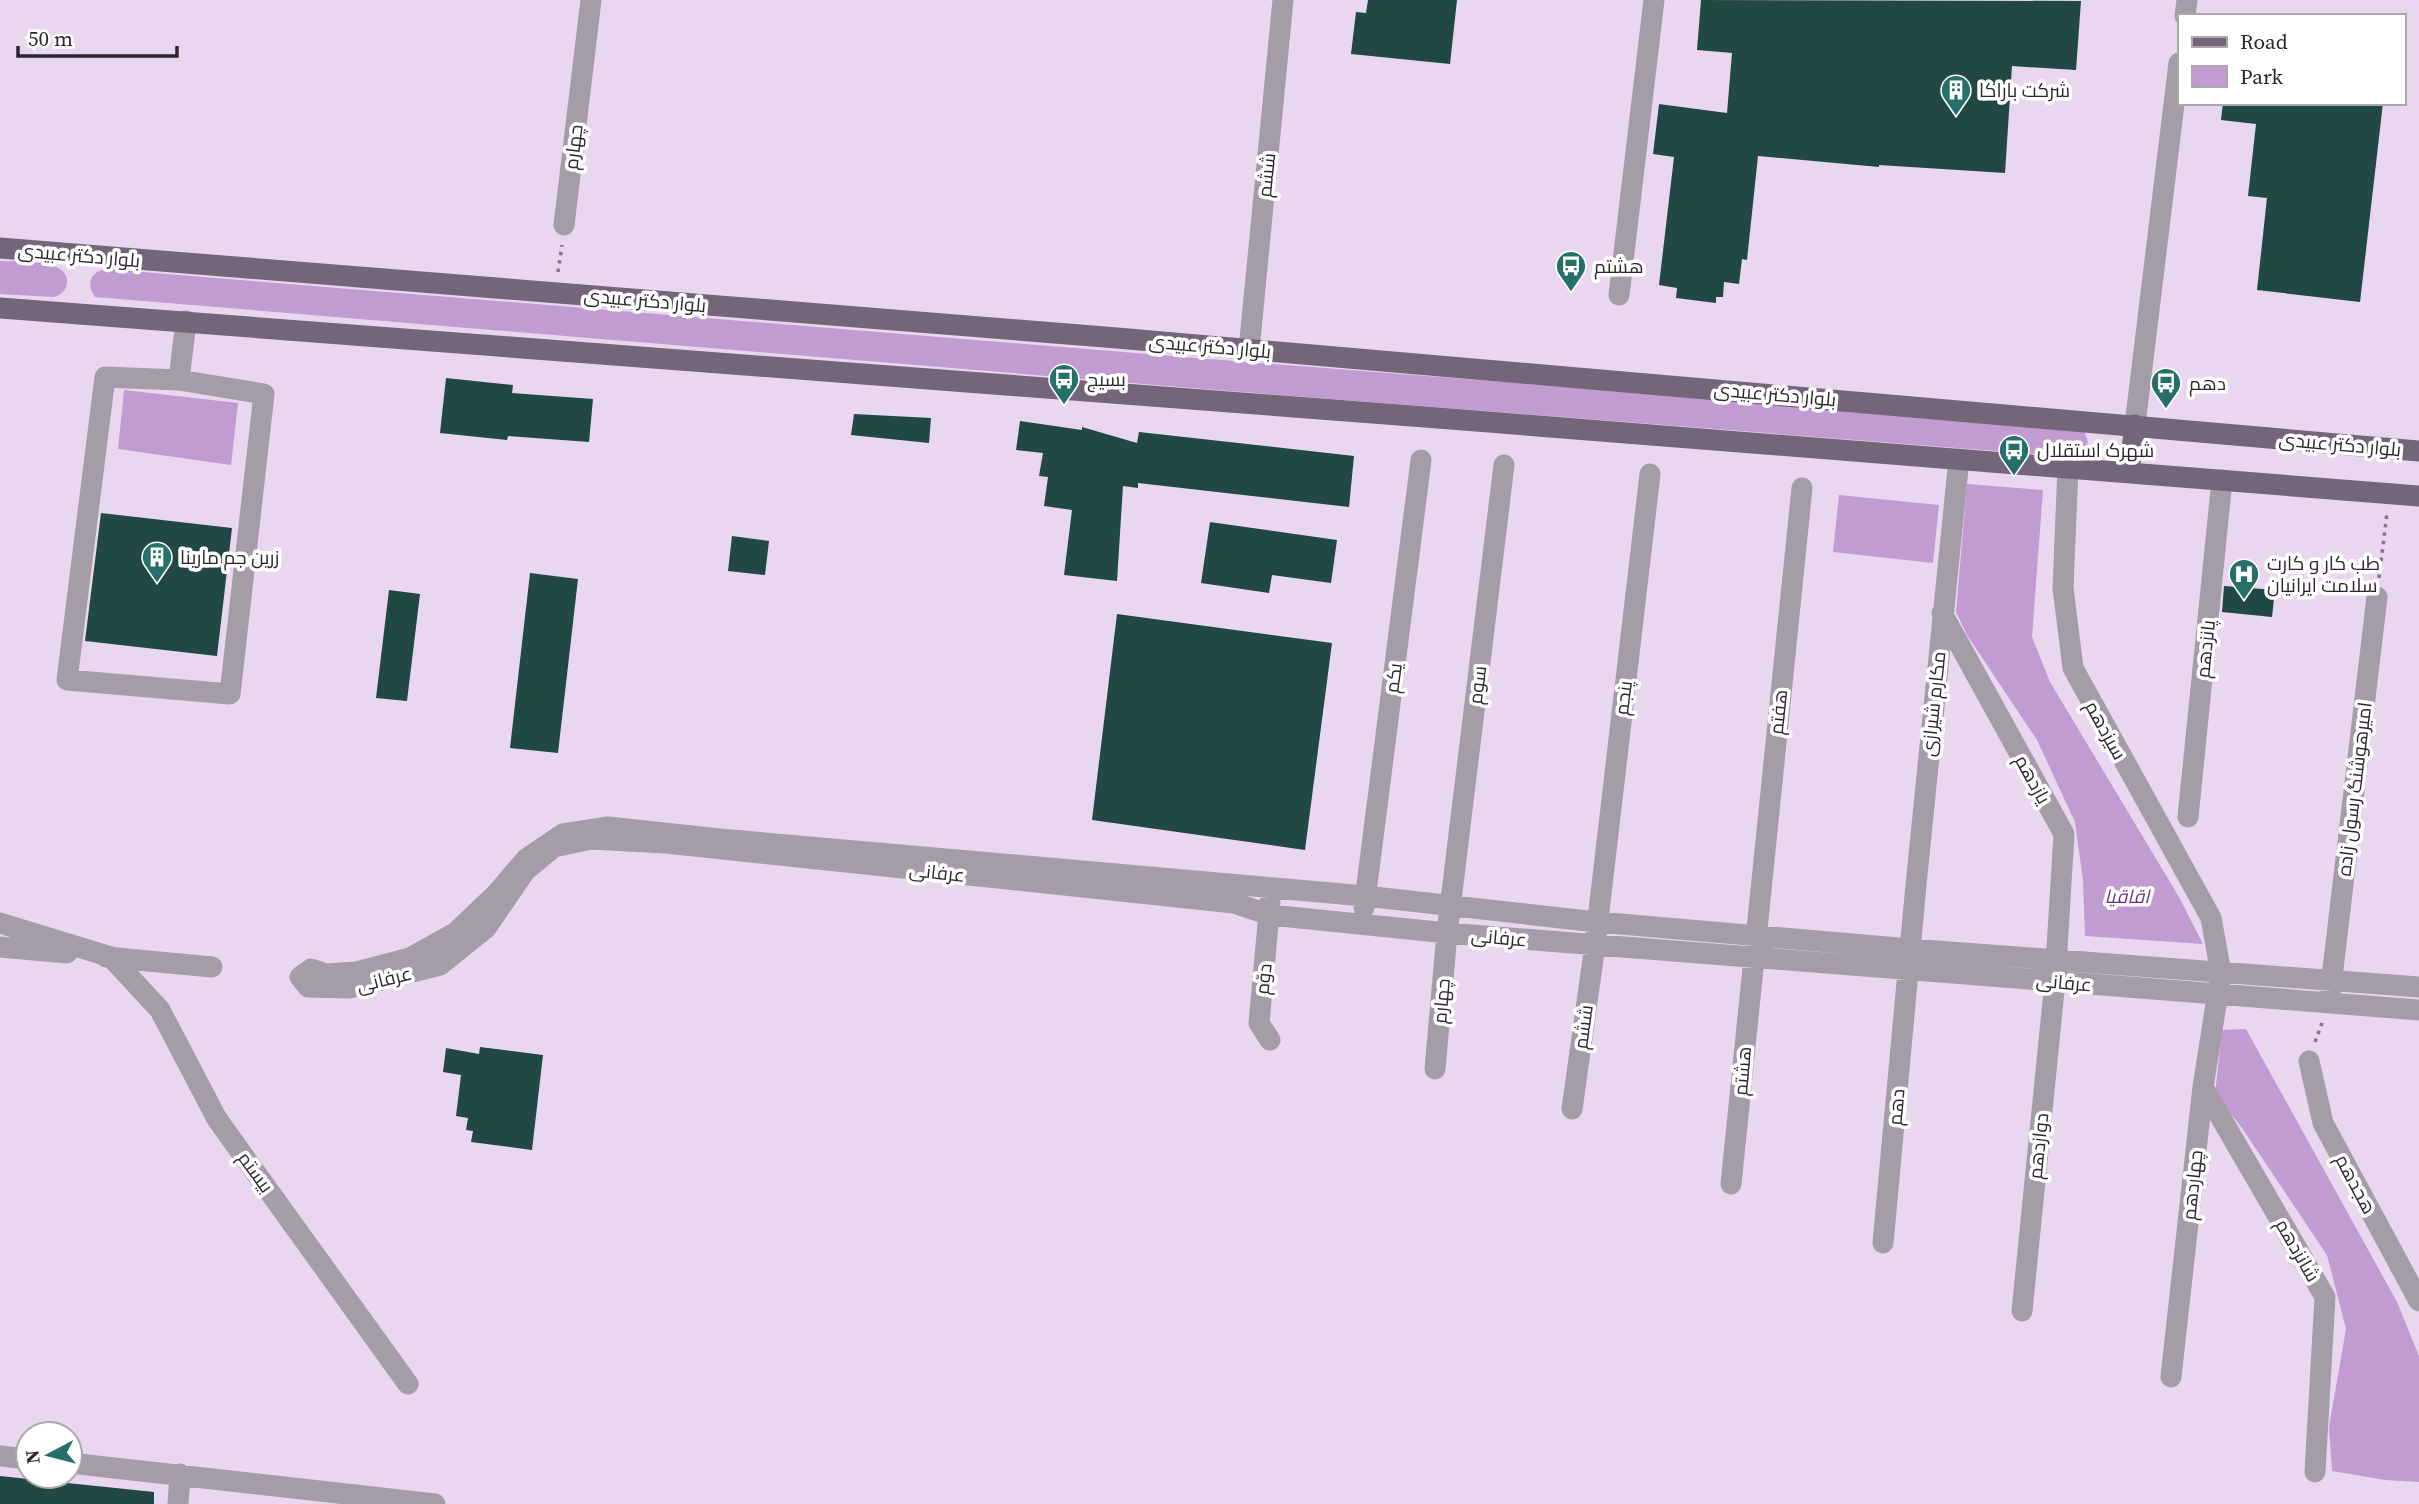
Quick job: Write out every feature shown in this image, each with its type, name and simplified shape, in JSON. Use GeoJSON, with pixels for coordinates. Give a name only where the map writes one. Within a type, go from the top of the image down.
{"type":"FeatureCollection","features":[{"type":"Feature","properties":{"kind":"main road","name":"بلوار دکتر عبیدی"},"geometry":{"type":"LineString","coordinates":[[0,248],[1249,349],[2419,451]]}},
{"type":"Feature","properties":{"kind":"main road"},"geometry":{"type":"LineString","coordinates":[[0,308],[2419,496]]}},
{"type":"Feature","properties":{"kind":"main road"},"geometry":{"type":"LineString","coordinates":[[2129,472],[2135,425]]}},
{"type":"Feature","properties":{"kind":"street","name":"چهارم"},"geometry":{"type":"LineString","coordinates":[[564,225],[591,0]]}},
{"type":"Feature","properties":{"kind":"street","name":"ششم"},"geometry":{"type":"LineString","coordinates":[[1249,349],[1283,0]]}},
{"type":"Feature","properties":{"kind":"street"},"geometry":{"type":"LineString","coordinates":[[1619,295],[1654,0]]}},
{"type":"Feature","properties":{"kind":"street"},"geometry":{"type":"LineString","coordinates":[[2135,425],[2178,71]]}},
{"type":"Feature","properties":{"kind":"street"},"geometry":{"type":"LineString","coordinates":[[179,380],[186,321]]}},
{"type":"Feature","properties":{"kind":"street"},"geometry":{"type":"LineString","coordinates":[[105,377],[179,380],[264,394],[230,694],[67,680],[105,377]]}},
{"type":"Feature","properties":{"kind":"street","name":"مکارم شیرازی"},"geometry":{"type":"LineString","coordinates":[[1909,960],[1959,459]]}},
{"type":"Feature","properties":{"kind":"street","name":"یکم"},"geometry":{"type":"LineString","coordinates":[[1362,925],[1421,460]]}},
{"type":"Feature","properties":{"kind":"street","name":"سوم"},"geometry":{"type":"LineString","coordinates":[[1447,933],[1504,465]]}},
{"type":"Feature","properties":{"kind":"street","name":"سیزدهم"},"geometry":{"type":"LineString","coordinates":[[2068,467],[2063,589],[2073,668],[2211,918],[2221,973],[2219,995]]}},
{"type":"Feature","properties":{"kind":"street","name":"پنجم"},"geometry":{"type":"LineString","coordinates":[[1595,945],[1650,474]]}},
{"type":"Feature","properties":{"kind":"street","name":"پانزدهم"},"geometry":{"type":"LineString","coordinates":[[2188,817],[2222,480]]}},
{"type":"Feature","properties":{"kind":"street","name":"هفتم"},"geometry":{"type":"LineString","coordinates":[[1752,959],[1801,488]]}},
{"type":"Feature","properties":{"kind":"street","name":"امیرهوشنگ رسول زاده"},"geometry":{"type":"LineString","coordinates":[[2329,1003],[2377,597]]}},
{"type":"Feature","properties":{"kind":"street","name":"یازدهم"},"geometry":{"type":"LineString","coordinates":[[1942,613],[2064,834],[2056,970]]}},
{"type":"Feature","properties":{"kind":"street","name":"عرفانی"},"geometry":{"type":"LineString","coordinates":[[1909,960],[1755,935],[1597,922],[1365,896],[608,827],[563,834],[526,859],[497,893],[455,933],[410,958],[357,972],[326,974],[311,970],[300,977],[308,987],[349,988],[440,965],[486,928],[525,871],[554,847],[591,839],[666,843],[1234,903],[1270,915],[1362,925],[1752,959],[1909,960],[2056,970],[2221,973],[2419,987]]}},
{"type":"Feature","properties":{"kind":"street","name":"دوّم"},"geometry":{"type":"LineString","coordinates":[[1270,889],[1270,915],[1259,1023],[1270,1040]]}},
{"type":"Feature","properties":{"kind":"street"},"geometry":{"type":"LineString","coordinates":[[0,923],[111,957]]}},
{"type":"Feature","properties":{"kind":"street","name":"چهارم"},"geometry":{"type":"LineString","coordinates":[[1435,1069],[1447,933]]}},
{"type":"Feature","properties":{"kind":"street","name":"ششم"},"geometry":{"type":"LineString","coordinates":[[1572,1109],[1595,945]]}},
{"type":"Feature","properties":{"kind":"street"},"geometry":{"type":"LineString","coordinates":[[0,947],[212,967]]}},
{"type":"Feature","properties":{"kind":"street","name":"بیستم"},"geometry":{"type":"LineString","coordinates":[[111,957],[160,1010],[217,1119],[408,1384]]}},
{"type":"Feature","properties":{"kind":"street","name":"هشتم"},"geometry":{"type":"LineString","coordinates":[[1731,1184],[1752,959]]}},
{"type":"Feature","properties":{"kind":"street","name":"دهم"},"geometry":{"type":"LineString","coordinates":[[1883,1243],[1909,960]]}},
{"type":"Feature","properties":{"kind":"street","name":"عرفانی"},"geometry":{"type":"LineString","coordinates":[[2056,970],[2219,995],[2419,1010]]}},
{"type":"Feature","properties":{"kind":"street","name":"دوازدهم"},"geometry":{"type":"LineString","coordinates":[[2022,1311],[2056,970]]}},
{"type":"Feature","properties":{"kind":"street","name":"چهاردهم"},"geometry":{"type":"LineString","coordinates":[[2171,1377],[2203,1087],[2219,995]]}},
{"type":"Feature","properties":{"kind":"street","name":"هجدهم"},"geometry":{"type":"LineString","coordinates":[[2309,1061],[2323,1123],[2419,1301]]}},
{"type":"Feature","properties":{"kind":"street","name":"شانزدهم"},"geometry":{"type":"LineString","coordinates":[[2203,1087],[2325,1297],[2315,1472]]}},
{"type":"Feature","properties":{"kind":"street"},"geometry":{"type":"LineString","coordinates":[[84,1464],[435,1504]]}},
{"type":"Feature","properties":{"kind":"street"},"geometry":{"type":"LineString","coordinates":[[178,1504],[180,1474]]}},
{"type":"Feature","properties":{"kind":"path"},"geometry":{"type":"LineString","coordinates":[[555,293],[564,225]]}},
{"type":"Feature","properties":{"kind":"path"},"geometry":{"type":"LineString","coordinates":[[2377,597],[2389,493]]}},
{"type":"Feature","properties":{"kind":"path"},"geometry":{"type":"LineString","coordinates":[[2309,1061],[2329,1003]]}},
{"type":"Feature","properties":{"kind":"green space"},"geometry":{"type":"Polygon","coordinates":[[[0,261],[51,265],[65,274],[66,287],[54,297],[0,294],[0,261]]]}},
{"type":"Feature","properties":{"kind":"green space"},"geometry":{"type":"Polygon","coordinates":[[[105,269],[2078,427],[2085,433],[2088,442],[2082,454],[2073,457],[1204,389],[95,297],[91,280],[96,273],[105,269]]]}},
{"type":"Feature","properties":{"kind":"green space"},"geometry":{"type":"Polygon","coordinates":[[[124,390],[238,403],[231,465],[118,449],[124,390]]]}},
{"type":"Feature","properties":{"kind":"green space","name":"اقاقیا"},"geometry":{"type":"Polygon","coordinates":[[[1967,484],[2043,490],[2032,637],[2050,682],[2179,897],[2203,944],[2085,936],[2083,880],[2075,822],[2037,740],[1967,635],[1956,612],[1967,484]]]}},
{"type":"Feature","properties":{"kind":"green space"},"geometry":{"type":"Polygon","coordinates":[[[1839,495],[1939,505],[1933,563],[1833,552],[1839,495]]]}},
{"type":"Feature","properties":{"kind":"green space"},"geometry":{"type":"Polygon","coordinates":[[[2246,1029],[2397,1302],[2419,1356],[2419,1482],[2385,1480],[2332,1471],[2329,1427],[2346,1329],[2327,1255],[2242,1128],[2215,1094],[2222,1030],[2246,1029]]]}},
{"type":"Feature","properties":{"kind":"building"},"geometry":{"type":"Polygon","coordinates":[[[1368,0],[1457,0],[1450,64],[1351,54],[1356,12],[1366,13],[1368,0]]]}},
{"type":"Feature","properties":{"kind":"building"},"geometry":{"type":"Polygon","coordinates":[[[1701,0],[2081,1],[2076,70],[2012,66],[2005,173],[1879,167],[1758,156],[1747,260],[1742,259],[1739,284],[1724,282],[1723,297],[1716,297],[1716,303],[1676,298],[1677,288],[1659,285],[1674,157],[1653,154],[1659,104],[1727,113],[1732,53],[1697,50],[1701,0]]]}},
{"type":"Feature","properties":{"kind":"building"},"geometry":{"type":"Polygon","coordinates":[[[2223,105],[2383,105],[2360,302],[2257,290],[2267,198],[2248,196],[2256,124],[2221,120],[2223,105]]]}},
{"type":"Feature","properties":{"kind":"building"},"geometry":{"type":"Polygon","coordinates":[[[446,378],[513,385],[512,393],[593,399],[589,442],[508,436],[507,440],[440,433],[446,378]]]}},
{"type":"Feature","properties":{"kind":"building"},"geometry":{"type":"Polygon","coordinates":[[[854,414],[931,418],[929,443],[851,435],[854,414]]]}},
{"type":"Feature","properties":{"kind":"building"},"geometry":{"type":"Polygon","coordinates":[[[1020,421],[1082,430],[1082,427],[1137,443],[1139,432],[1354,456],[1349,507],[1138,483],[1138,488],[1123,486],[1117,581],[1064,575],[1072,510],[1044,506],[1048,477],[1039,476],[1043,453],[1016,450],[1020,421]]]}},
{"type":"Feature","properties":{"kind":"building","name":"زرین جم مارینا"},"geometry":{"type":"Polygon","coordinates":[[[101,513],[232,528],[217,656],[85,641],[101,513]]]}},
{"type":"Feature","properties":{"kind":"building"},"geometry":{"type":"Polygon","coordinates":[[[1210,522],[1337,540],[1331,583],[1272,575],[1269,593],[1201,583],[1210,522]]]}},
{"type":"Feature","properties":{"kind":"building"},"geometry":{"type":"Polygon","coordinates":[[[732,536],[769,541],[765,575],[728,571],[732,536]]]}},
{"type":"Feature","properties":{"kind":"building"},"geometry":{"type":"Polygon","coordinates":[[[530,573],[578,579],[558,753],[510,748],[530,573]]]}},
{"type":"Feature","properties":{"kind":"building","name":"طب کار و کارت سلامت ایرانیان"},"geometry":{"type":"Polygon","coordinates":[[[2224,586],[2275,590],[2272,617],[2222,612],[2224,586]]]}},
{"type":"Feature","properties":{"kind":"building"},"geometry":{"type":"Polygon","coordinates":[[[389,590],[420,594],[407,701],[376,698],[389,590]]]}},
{"type":"Feature","properties":{"kind":"building"},"geometry":{"type":"Polygon","coordinates":[[[1117,614],[1332,643],[1305,850],[1092,820],[1117,614]]]}},
{"type":"Feature","properties":{"kind":"building"},"geometry":{"type":"Polygon","coordinates":[[[480,1047],[543,1055],[532,1150],[471,1142],[473,1131],[466,1130],[468,1118],[456,1116],[461,1075],[443,1072],[446,1048],[479,1054],[480,1047]]]}},
{"type":"Feature","properties":{"kind":"building"},"geometry":{"type":"Polygon","coordinates":[[[0,1476],[14,1477],[14,1490],[84,1490],[84,1485],[154,1492],[154,1504],[0,1504],[0,1476]]]}},
{"type":"Feature","properties":{"kind":"place","name":"شرکت باراکا"},"geometry":{"type":"Point","coordinates":[1956,117]}},
{"type":"Feature","properties":{"kind":"place","name":"هشتم"},"geometry":{"type":"Point","coordinates":[1571,293]}},
{"type":"Feature","properties":{"kind":"place","name":"بسیج"},"geometry":{"type":"Point","coordinates":[1064,406]}},
{"type":"Feature","properties":{"kind":"place","name":"دهم"},"geometry":{"type":"Point","coordinates":[2166,410]}},
{"type":"Feature","properties":{"kind":"place","name":"شهرک استقلال"},"geometry":{"type":"Point","coordinates":[2014,477]}},
{"type":"Feature","properties":{"kind":"place","name":"زرین جم مارینا"},"geometry":{"type":"Point","coordinates":[157,584]}},
{"type":"Feature","properties":{"kind":"place","name":"طب کار و کارت سلامت ایرانیان"},"geometry":{"type":"Point","coordinates":[2244,601]}}]}
